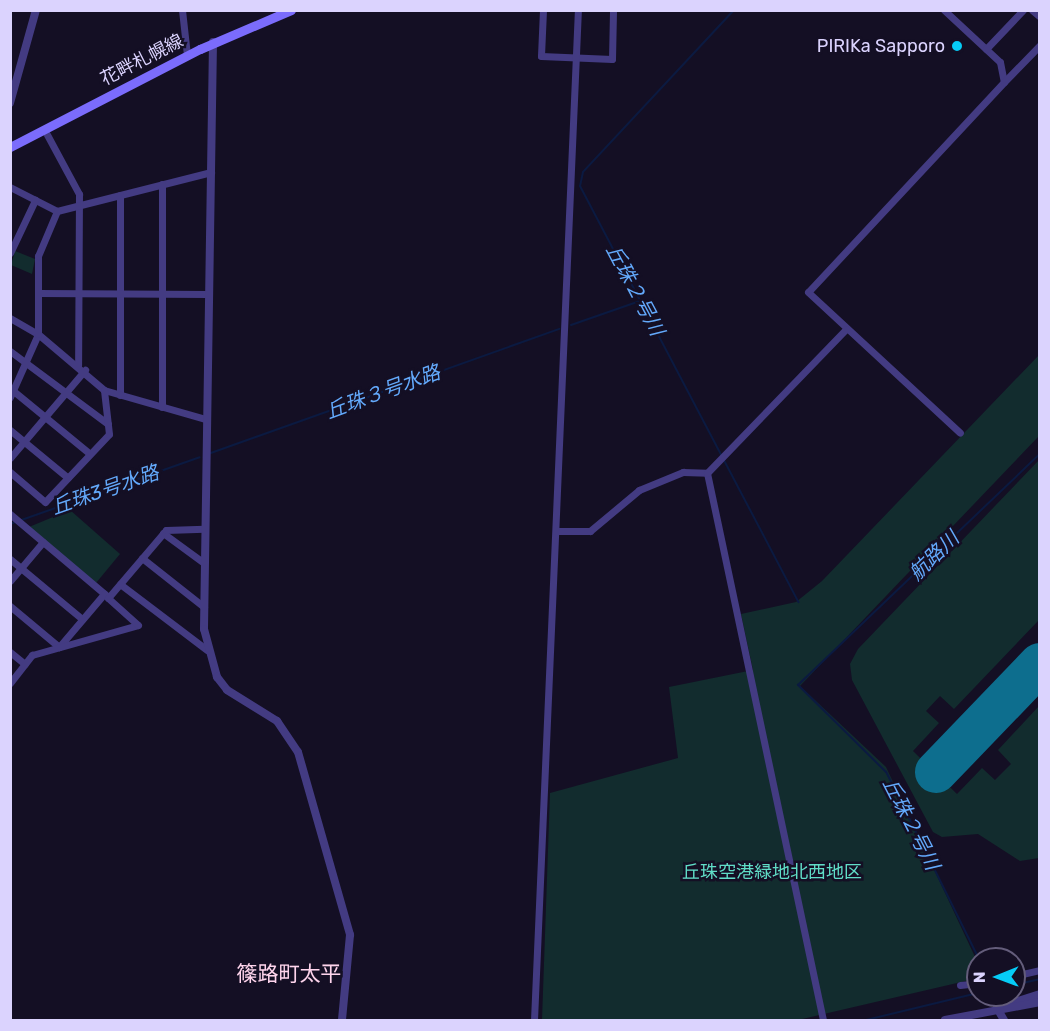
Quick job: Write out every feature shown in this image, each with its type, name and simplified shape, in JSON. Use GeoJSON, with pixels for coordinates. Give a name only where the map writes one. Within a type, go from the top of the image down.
{"type":"FeatureCollection","features":[{"type":"Feature","properties":{"kind":"main road","name":"花畔札幌線"},"geometry":{"type":"LineString","coordinates":[[10,147],[213,42],[291,10]]}},
{"type":"Feature","properties":{"kind":"street"},"geometry":{"type":"LineString","coordinates":[[10,103],[36,10]]}},
{"type":"Feature","properties":{"kind":"street"},"geometry":{"type":"LineString","coordinates":[[182,10],[187,55]]}},
{"type":"Feature","properties":{"kind":"street"},"geometry":{"type":"LineString","coordinates":[[543,10],[541,56],[612,59],[613,10]]}},
{"type":"Feature","properties":{"kind":"street"},"geometry":{"type":"LineString","coordinates":[[534,1020],[578,10]]}},
{"type":"Feature","properties":{"kind":"street"},"geometry":{"type":"LineString","coordinates":[[944,10],[1000,62],[1004,82]]}},
{"type":"Feature","properties":{"kind":"street"},"geometry":{"type":"LineString","coordinates":[[986,49],[1023,10]]}},
{"type":"Feature","properties":{"kind":"street"},"geometry":{"type":"LineString","coordinates":[[1032,10],[1040,17]]}},
{"type":"Feature","properties":{"kind":"street"},"geometry":{"type":"LineString","coordinates":[[213,42],[205,419],[204,607],[207,650],[227,690],[278,721],[298,752],[350,934],[342,1020]]}},
{"type":"Feature","properties":{"kind":"street"},"geometry":{"type":"LineString","coordinates":[[960,433],[808,292],[1040,45]]}},
{"type":"Feature","properties":{"kind":"street"},"geometry":{"type":"LineString","coordinates":[[44,129],[79,194],[78,365]]}},
{"type":"Feature","properties":{"kind":"street"},"geometry":{"type":"LineString","coordinates":[[10,187],[57,211],[211,172]]}},
{"type":"Feature","properties":{"kind":"street"},"geometry":{"type":"LineString","coordinates":[[162,184],[162,407]]}},
{"type":"Feature","properties":{"kind":"street"},"geometry":{"type":"LineString","coordinates":[[120,195],[120,395]]}},
{"type":"Feature","properties":{"kind":"street"},"geometry":{"type":"LineString","coordinates":[[10,253],[34,200]]}},
{"type":"Feature","properties":{"kind":"street"},"geometry":{"type":"LineString","coordinates":[[57,211],[38,256],[38,334],[12,392],[46,416],[90,454]]}},
{"type":"Feature","properties":{"kind":"street"},"geometry":{"type":"LineString","coordinates":[[39,293],[208,294]]}},
{"type":"Feature","properties":{"kind":"street"},"geometry":{"type":"LineString","coordinates":[[10,318],[38,334],[85,370],[104,390],[205,419]]}},
{"type":"Feature","properties":{"kind":"street"},"geometry":{"type":"LineString","coordinates":[[557,531],[590,531],[639,490],[683,472],[707,473],[846,329]]}},
{"type":"Feature","properties":{"kind":"street"},"geometry":{"type":"LineString","coordinates":[[10,351],[27,358],[108,424]]}},
{"type":"Feature","properties":{"kind":"street"},"geometry":{"type":"LineString","coordinates":[[10,458],[85,370]]}},
{"type":"Feature","properties":{"kind":"street"},"geometry":{"type":"LineString","coordinates":[[10,472],[45,502],[109,434],[104,390]]}},
{"type":"Feature","properties":{"kind":"street"},"geometry":{"type":"LineString","coordinates":[[10,430],[68,478]]}},
{"type":"Feature","properties":{"kind":"street"},"geometry":{"type":"LineString","coordinates":[[707,473],[823,1020]]}},
{"type":"Feature","properties":{"kind":"street"},"geometry":{"type":"LineString","coordinates":[[10,682],[32,655],[138,625],[16,519]]}},
{"type":"Feature","properties":{"kind":"street"},"geometry":{"type":"LineString","coordinates":[[59,648],[82,620],[120,584],[163,533],[204,528]]}},
{"type":"Feature","properties":{"kind":"street"},"geometry":{"type":"LineString","coordinates":[[163,533],[204,563]]}},
{"type":"Feature","properties":{"kind":"street"},"geometry":{"type":"LineString","coordinates":[[10,581],[43,542]]}},
{"type":"Feature","properties":{"kind":"street"},"geometry":{"type":"LineString","coordinates":[[142,558],[204,607]]}},
{"type":"Feature","properties":{"kind":"street"},"geometry":{"type":"LineString","coordinates":[[10,559],[82,620]]}},
{"type":"Feature","properties":{"kind":"street"},"geometry":{"type":"LineString","coordinates":[[120,584],[207,650]]}},
{"type":"Feature","properties":{"kind":"street"},"geometry":{"type":"LineString","coordinates":[[10,606],[59,648]]}},
{"type":"Feature","properties":{"kind":"street"},"geometry":{"type":"LineString","coordinates":[[10,652],[25,664]]}},
{"type":"Feature","properties":{"kind":"street"},"geometry":{"type":"LineString","coordinates":[[945,1020],[997,1008],[1040,994]]}},
{"type":"Feature","properties":{"kind":"street"},"geometry":{"type":"LineString","coordinates":[[997,1008],[1040,1002]]}},
{"type":"Feature","properties":{"kind":"street"},"geometry":{"type":"LineString","coordinates":[[997,1008],[997,1020]]}},
{"type":"Feature","properties":{"kind":"street"},"geometry":{"type":"LineString","coordinates":[[997,1008],[1004,1020]]}},
{"type":"Feature","properties":{"kind":"green space"},"geometry":{"type":"Polygon","coordinates":[[[15,251],[35,259],[32,274],[11,265],[15,251]]]}},
{"type":"Feature","properties":{"kind":"green space","name":"丘珠空港緑地北西地区"},"geometry":{"type":"Polygon","coordinates":[[[1039,355],[1039,436],[800,686],[886,767],[970,947],[966,947],[966,981],[798,1020],[542,1020],[550,793],[678,758],[669,687],[753,670],[741,614],[796,602],[822,581],[1039,355]]]}},
{"type":"Feature","properties":{"kind":"green space"},"geometry":{"type":"Polygon","coordinates":[[[1039,460],[1039,620],[954,709],[940,696],[926,711],[939,723],[913,751],[957,794],[982,768],[995,780],[1011,764],[998,750],[1039,706],[1039,858],[1020,861],[978,834],[942,837],[933,832],[852,680],[850,664],[858,649],[1039,460]]]}},
{"type":"Feature","properties":{"kind":"green space"},"geometry":{"type":"Polygon","coordinates":[[[70,510],[120,554],[96,583],[29,527],[70,510]]]}},
{"type":"Feature","properties":{"kind":"waterway","name":"丘珠２号川"},"geometry":{"type":"LineString","coordinates":[[734,10],[583,172],[580,186],[798,602]]}},
{"type":"Feature","properties":{"kind":"waterway","name":"丘珠３号水路"},"geometry":{"type":"LineString","coordinates":[[571,325],[640,301]]}},
{"type":"Feature","properties":{"kind":"waterway","name":"丘珠３号水路"},"geometry":{"type":"LineString","coordinates":[[208,454],[559,329]]}},
{"type":"Feature","properties":{"kind":"waterway","name":"丘珠２号川"},"geometry":{"type":"LineString","coordinates":[[973,947],[886,772],[798,685],[1040,454]]}},
{"type":"Feature","properties":{"kind":"waterway","name":"丘珠3号水路"},"geometry":{"type":"LineString","coordinates":[[10,524],[200,457]]}},
{"type":"Feature","properties":{"kind":"waterway"},"geometry":{"type":"LineString","coordinates":[[1026,982],[1040,979]]}},
{"type":"Feature","properties":{"kind":"waterway"},"geometry":{"type":"LineString","coordinates":[[866,1020],[966,996]]}},
{"type":"Feature","properties":{"kind":"runway"},"geometry":{"type":"LineString","coordinates":[[936,772],[1040,664]]}},
{"type":"Feature","properties":{"kind":"place","name":"PIRIKa Sapporo"},"geometry":{"type":"Point","coordinates":[957,46]}},
{"type":"Feature","properties":{"kind":"district","name":"篠路町太平"},"geometry":{"type":"Point","coordinates":[289,974]}},
{"type":"Feature","properties":{"kind":"water label","name":"航路川"},"geometry":{"type":"Point","coordinates":[934,556]}}]}
